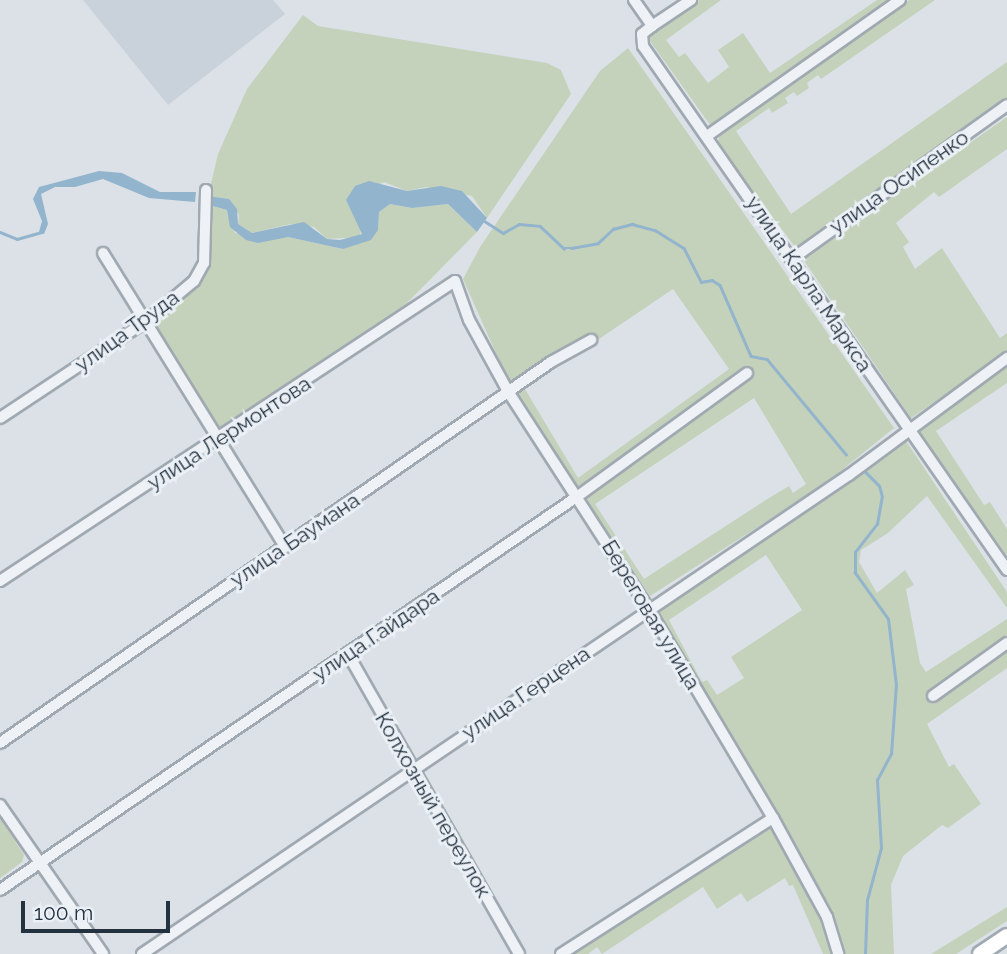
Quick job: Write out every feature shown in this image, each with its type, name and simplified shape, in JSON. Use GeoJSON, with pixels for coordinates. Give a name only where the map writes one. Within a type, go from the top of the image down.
{"type":"FeatureCollection","features":[{"type":"Feature","properties":{"kind":"street"},"geometry":{"type":"LineString","coordinates":[[634,0],[652,26],[691,0]]}},
{"type":"Feature","properties":{"kind":"street"},"geometry":{"type":"LineString","coordinates":[[707,136],[900,0]]}},
{"type":"Feature","properties":{"kind":"street","name":"улица Карла Маркса"},"geometry":{"type":"LineString","coordinates":[[652,26],[642,34],[643,46],[1007,570]]}},
{"type":"Feature","properties":{"kind":"street","name":"улица Осипенко"},"geometry":{"type":"LineString","coordinates":[[792,258],[1007,105]]}},
{"type":"Feature","properties":{"kind":"street","name":"улица Труда"},"geometry":{"type":"LineString","coordinates":[[0,418],[145,322],[194,281],[204,263],[203,213],[206,190]]}},
{"type":"Feature","properties":{"kind":"street"},"geometry":{"type":"LineString","coordinates":[[103,253],[285,547]]}},
{"type":"Feature","properties":{"kind":"street","name":"Береговая улица"},"geometry":{"type":"LineString","coordinates":[[455,281],[469,320],[509,393],[650,611],[773,818],[827,917],[838,954]]}},
{"type":"Feature","properties":{"kind":"street","name":"улица Лермонтова"},"geometry":{"type":"LineString","coordinates":[[0,581],[455,281]]}},
{"type":"Feature","properties":{"kind":"street","name":"улица Баумана"},"geometry":{"type":"LineString","coordinates":[[0,743],[551,362],[592,340]]}},
{"type":"Feature","properties":{"kind":"street","name":"улица Герцена"},"geometry":{"type":"LineString","coordinates":[[142,954],[849,475],[908,428],[1007,358]]}},
{"type":"Feature","properties":{"kind":"street","name":"улица Гайдара"},"geometry":{"type":"LineString","coordinates":[[0,890],[578,496],[747,373]]}},
{"type":"Feature","properties":{"kind":"street"},"geometry":{"type":"LineString","coordinates":[[933,696],[1007,643]]}},
{"type":"Feature","properties":{"kind":"street","name":"Колхозный переулок"},"geometry":{"type":"LineString","coordinates":[[348,654],[411,770],[519,954]]}},
{"type":"Feature","properties":{"kind":"street"},"geometry":{"type":"LineString","coordinates":[[0,805],[103,954]]}},
{"type":"Feature","properties":{"kind":"street"},"geometry":{"type":"LineString","coordinates":[[561,954],[773,818]]}},
{"type":"Feature","properties":{"kind":"street"},"geometry":{"type":"LineString","coordinates":[[979,954],[1007,936]]}},
{"type":"Feature","properties":{"kind":"shaded area"},"geometry":{"type":"Polygon","coordinates":[[[83,0],[273,0],[285,14],[168,105],[83,0]]]}},
{"type":"Feature","properties":{"kind":"green space"},"geometry":{"type":"Polygon","coordinates":[[[699,0],[721,0],[666,40],[679,57],[685,53],[708,83],[729,67],[718,50],[743,33],[770,73],[877,0],[896,0],[711,126],[647,37],[699,0]]]}},
{"type":"Feature","properties":{"kind":"green space"},"geometry":{"type":"Polygon","coordinates":[[[909,0],[935,0],[821,79],[818,75],[807,83],[809,88],[797,96],[794,92],[785,98],[788,103],[772,113],[769,108],[736,131],[791,214],[1007,62],[1007,98],[796,248],[718,145],[719,134],[909,0]]]}},
{"type":"Feature","properties":{"kind":"green space"},"geometry":{"type":"Polygon","coordinates":[[[303,15],[318,26],[547,63],[561,70],[571,94],[487,218],[472,196],[426,187],[407,191],[384,182],[346,200],[361,228],[360,237],[327,239],[314,227],[291,224],[252,233],[238,224],[239,215],[229,199],[208,196],[218,154],[247,89],[303,15]]]}},
{"type":"Feature","properties":{"kind":"green space"},"geometry":{"type":"Polygon","coordinates":[[[628,48],[894,428],[822,486],[650,596],[507,378],[463,279],[480,247],[600,71],[628,48]],[[673,289],[525,389],[578,478],[729,369],[673,289]],[[754,398],[595,504],[644,579],[789,486],[793,493],[806,484],[754,398]]]}},
{"type":"Feature","properties":{"kind":"green space"},"geometry":{"type":"Polygon","coordinates":[[[1007,117],[1007,149],[939,197],[934,192],[896,223],[909,242],[903,247],[915,269],[942,248],[1000,338],[1007,333],[1007,352],[911,418],[803,259],[1007,117]]]}},
{"type":"Feature","properties":{"kind":"green space"},"geometry":{"type":"Polygon","coordinates":[[[206,204],[227,210],[235,233],[288,237],[343,249],[378,229],[379,212],[390,204],[412,208],[448,204],[477,232],[406,304],[218,429],[154,327],[155,317],[203,276],[206,204]]]}},
{"type":"Feature","properties":{"kind":"green space"},"geometry":{"type":"Polygon","coordinates":[[[1007,366],[1007,383],[936,431],[984,505],[990,502],[1007,529],[1007,556],[918,431],[1007,366]]]}},
{"type":"Feature","properties":{"kind":"green space"},"geometry":{"type":"Polygon","coordinates":[[[904,438],[1007,592],[1007,608],[927,496],[888,533],[861,550],[859,562],[877,593],[905,570],[914,585],[906,589],[920,663],[926,672],[1007,619],[1007,668],[927,724],[949,767],[954,764],[981,804],[948,828],[942,825],[903,856],[891,885],[894,954],[843,954],[834,919],[653,613],[904,438]],[[766,555],[669,620],[702,682],[707,680],[717,695],[744,678],[731,657],[802,610],[766,555]]]}},
{"type":"Feature","properties":{"kind":"green space"},"geometry":{"type":"Polygon","coordinates":[[[0,818],[24,855],[22,862],[0,878],[0,818]]]}},
{"type":"Feature","properties":{"kind":"green space"},"geometry":{"type":"Polygon","coordinates":[[[770,824],[817,908],[833,954],[823,954],[793,885],[789,886],[785,878],[747,902],[741,893],[717,909],[703,887],[602,954],[597,947],[588,954],[568,954],[770,824]]]}},
{"type":"Feature","properties":{"kind":"green space"},"geometry":{"type":"Polygon","coordinates":[[[1007,907],[1007,921],[956,954],[931,954],[1007,907]]]}},
{"type":"Feature","properties":{"kind":"water"},"geometry":{"type":"Polygon","coordinates":[[[99,171],[122,173],[160,192],[196,192],[195,202],[149,198],[103,179],[75,187],[55,187],[41,194],[48,224],[44,234],[39,232],[42,221],[33,199],[39,187],[99,171]]]}},
{"type":"Feature","properties":{"kind":"water"},"geometry":{"type":"Polygon","coordinates":[[[369,181],[407,191],[441,186],[462,191],[487,218],[477,232],[448,204],[412,208],[390,204],[379,212],[378,230],[371,240],[343,249],[288,237],[258,243],[246,240],[230,227],[227,210],[206,204],[208,196],[229,199],[237,209],[238,224],[252,233],[304,222],[327,239],[340,240],[362,234],[346,200],[355,186],[369,181]]]}},
{"type":"Feature","properties":{"kind":"waterway"},"geometry":{"type":"LineString","coordinates":[[483,220],[503,233],[519,224],[540,226],[564,248],[598,243],[613,229],[632,224],[655,230],[684,248],[701,282],[712,280],[720,285],[751,356],[767,359],[846,454]]}},
{"type":"Feature","properties":{"kind":"waterway"},"geometry":{"type":"LineString","coordinates":[[0,232],[17,239],[42,232]]}},
{"type":"Feature","properties":{"kind":"waterway"},"geometry":{"type":"LineString","coordinates":[[865,472],[879,486],[882,497],[877,524],[855,552],[855,573],[888,619],[896,685],[891,754],[877,780],[881,848],[867,900],[865,954]]}}]}
